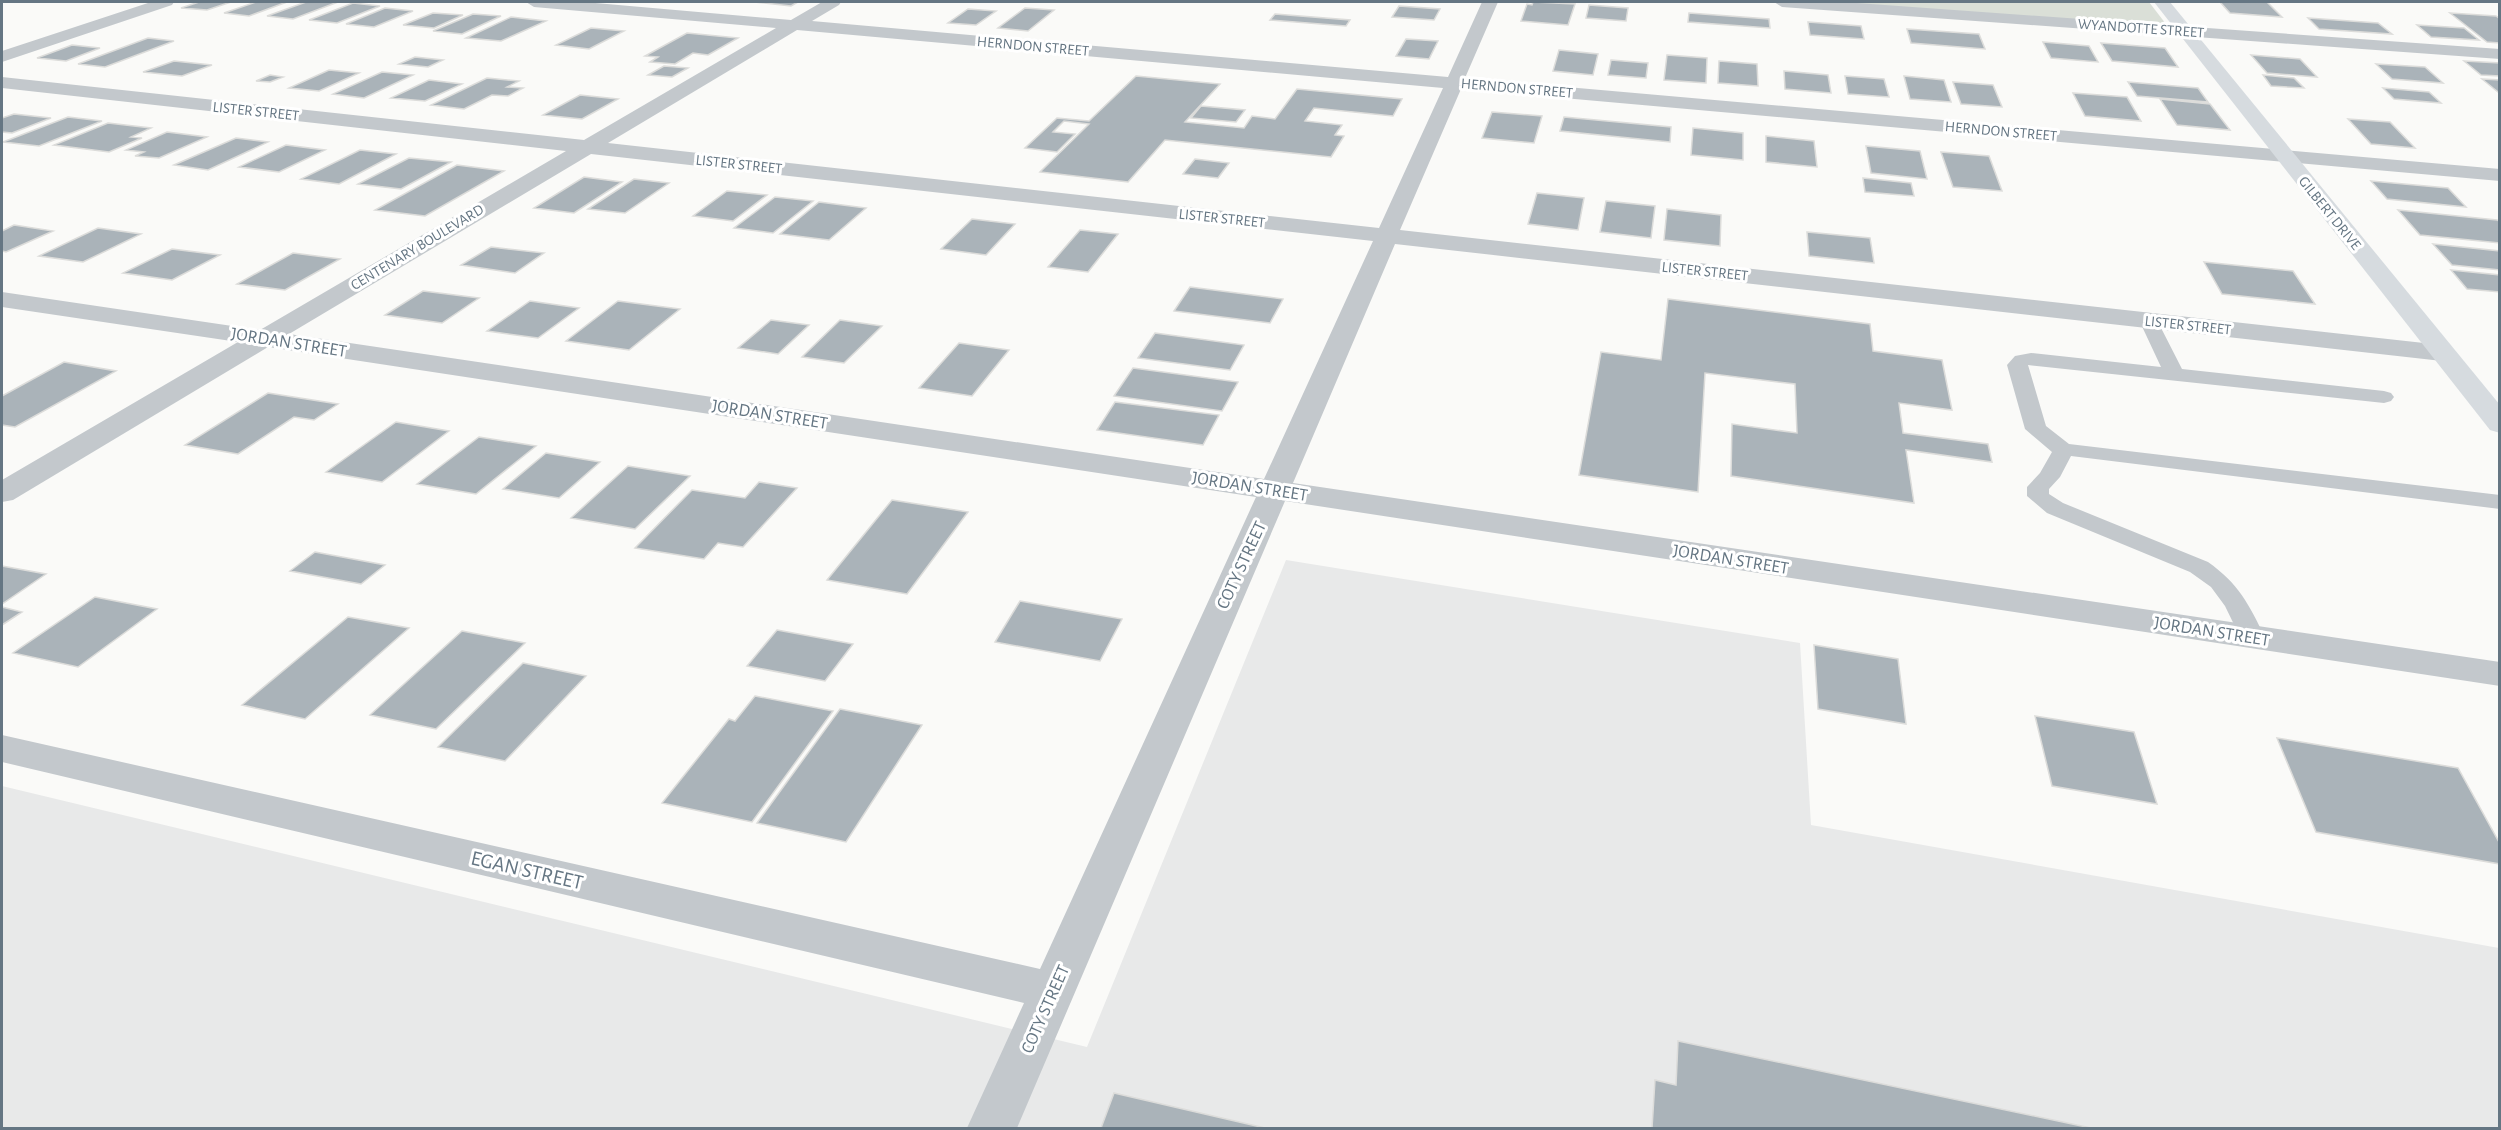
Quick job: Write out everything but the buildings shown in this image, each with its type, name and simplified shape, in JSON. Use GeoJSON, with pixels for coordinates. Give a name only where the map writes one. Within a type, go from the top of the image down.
{"type":"FeatureCollection","features":[{"type":"Feature","properties":{"kind":"street"},"geometry":{"type":"LineString","coordinates":[[2,57],[166,2]]}},
{"type":"Feature","properties":{"kind":"street","name":"HERNDON STREET"},"geometry":{"type":"LineString","coordinates":[[534,2],[2499,175]]}},
{"type":"Feature","properties":{"kind":"street","name":"CENTENARY BOULEVARD"},"geometry":{"type":"LineString","coordinates":[[2,493],[832,2]]}},
{"type":"Feature","properties":{"kind":"street","name":"COTY STREET"},"geometry":{"type":"LineString","coordinates":[[992,1128],[1209,634],[1276,490],[1456,83],[1481,19],[1491,2]]}},
{"type":"Feature","properties":{"kind":"street","name":"WYANDOTTE STREET"},"geometry":{"type":"LineString","coordinates":[[1782,2],[2499,54]]}},
{"type":"Feature","properties":{"kind":"street","name":"GILBERT DRIVE"},"geometry":{"type":"LineString","coordinates":[[2162,2],[2499,424]]}},
{"type":"Feature","properties":{"kind":"street","name":"LISTER STREET"},"geometry":{"type":"LineString","coordinates":[[2,82],[2442,353]]}},
{"type":"Feature","properties":{"kind":"street","name":"JORDAN STREET"},"geometry":{"type":"LineString","coordinates":[[2,299],[2499,674]]}},
{"type":"Feature","properties":{"kind":"street","name":"EGAN STREET"},"geometry":{"type":"LineString","coordinates":[[2,749],[1052,991]]}},
{"type":"Feature","properties":{"kind":"lane"},"geometry":{"type":"LineString","coordinates":[[2148,320],[2175,375]]}},
{"type":"Feature","properties":{"kind":"lane"},"geometry":{"type":"LineString","coordinates":[[2384,398],[2031,359],[2022,360],[2017,365],[2037,429],[2072,450],[2499,502]]}},
{"type":"Feature","properties":{"kind":"lane"},"geometry":{"type":"LineString","coordinates":[[2072,450],[2038,487],[2038,496],[2055,508],[2199,567],[2220,582],[2237,605],[2252,636]]}},
{"type":"Feature","properties":{"kind":"shaded area"},"geometry":{"type":"Polygon","coordinates":[[[1806,2],[2149,2],[2169,28],[1806,2]]]}},
{"type":"Feature","properties":{"kind":"shaded area"},"geometry":{"type":"Polygon","coordinates":[[[1286,560],[1800,643],[1811,825],[2499,948],[2499,1128],[2,1128],[2,786],[1087,1047],[1286,560]]]}}]}
